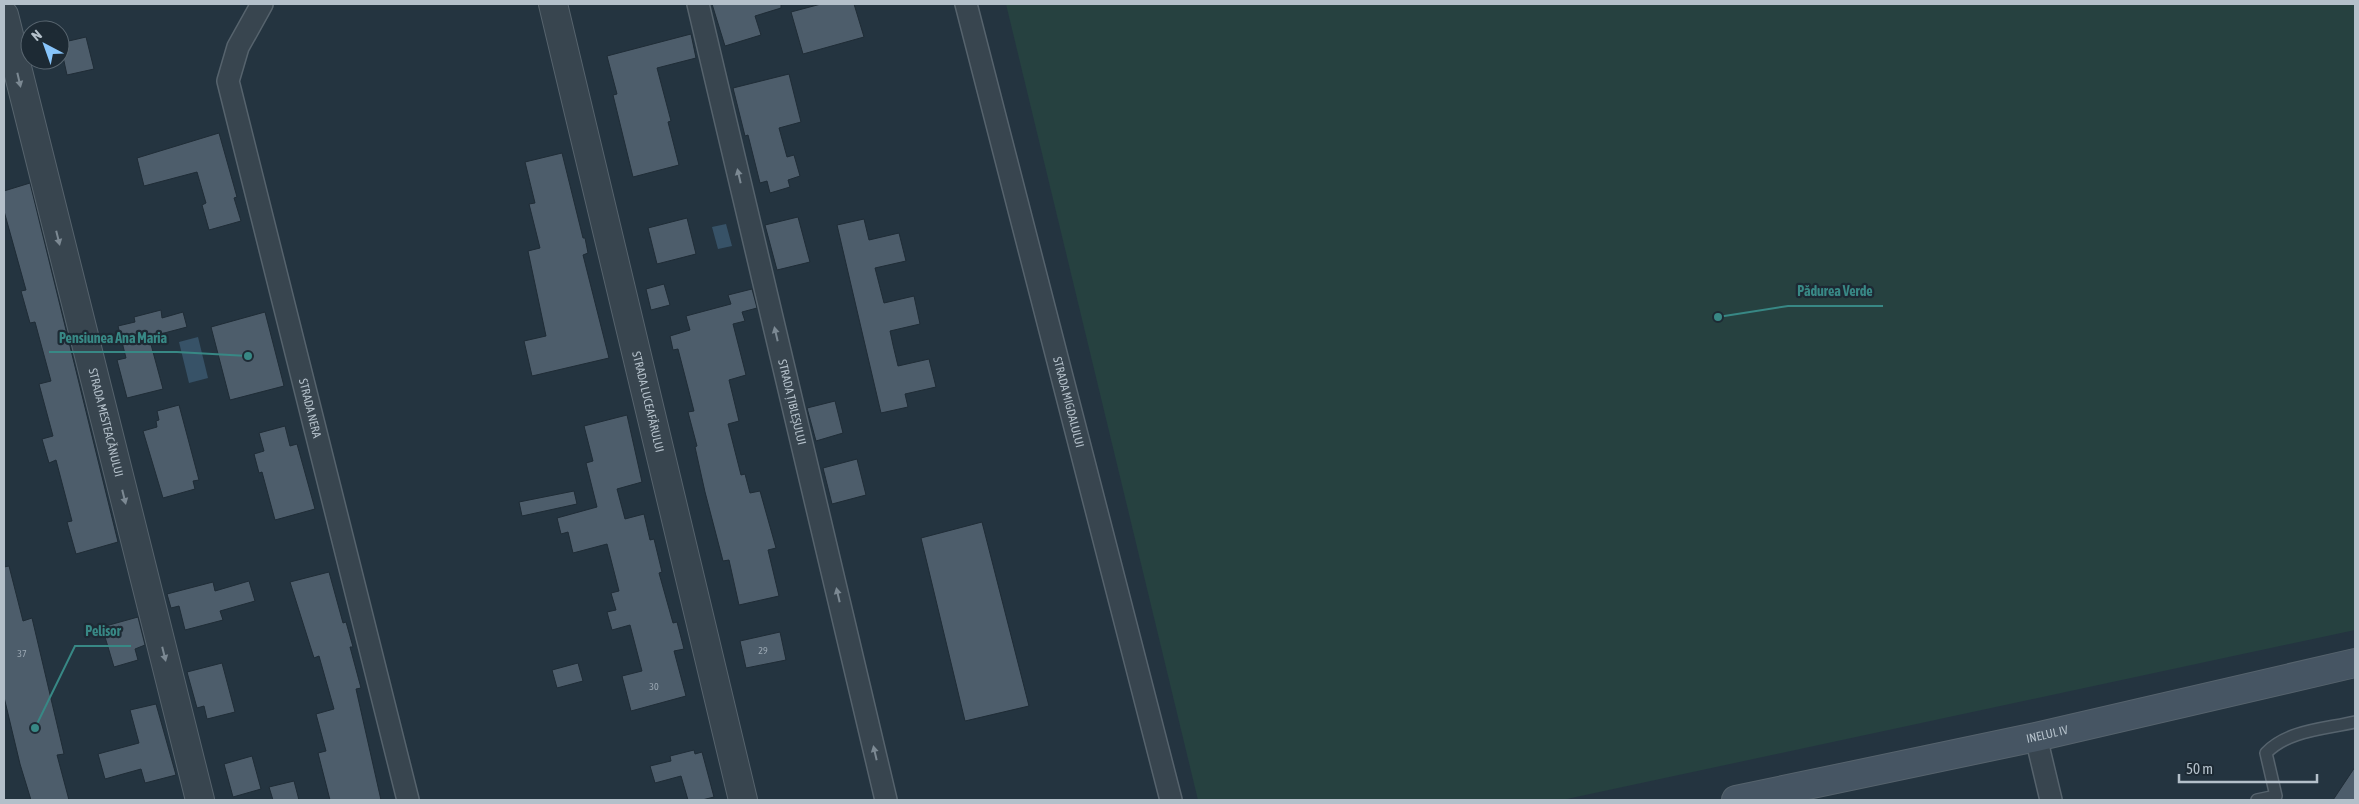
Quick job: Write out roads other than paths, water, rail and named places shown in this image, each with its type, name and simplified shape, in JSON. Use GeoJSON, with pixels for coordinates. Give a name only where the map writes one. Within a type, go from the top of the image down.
{"type":"FeatureCollection","features":[{"type":"Feature","properties":{"kind":"main road","name":"INELUL IV"},"geometry":{"type":"LineString","coordinates":[[1736,800],[2036,737],[2355,663]]}},
{"type":"Feature","properties":{"kind":"street","name":"STRADA LUCEAFĂRULUI"},"geometry":{"type":"LineString","coordinates":[[553,4],[743,800]]}},
{"type":"Feature","properties":{"kind":"street","name":"STRADA ȚIBLEȘULUI"},"geometry":{"type":"LineString","coordinates":[[698,4],[886,800]]}},
{"type":"Feature","properties":{"kind":"street","name":"STRADA MIGDALULUI"},"geometry":{"type":"LineString","coordinates":[[966,4],[1171,800]]}},
{"type":"Feature","properties":{"kind":"street","name":"STRADA NERA"},"geometry":{"type":"LineString","coordinates":[[257,12],[238,47],[228,81],[408,800]]}},
{"type":"Feature","properties":{"kind":"street","name":"STRADA MESTEACĂNULUI"},"geometry":{"type":"LineString","coordinates":[[4,15],[200,800]]}},
{"type":"Feature","properties":{"kind":"street"},"geometry":{"type":"LineString","coordinates":[[2036,737],[2051,800]]}},
{"type":"Feature","properties":{"kind":"lane"},"geometry":{"type":"LineString","coordinates":[[2257,800],[2276,796],[2266,753],[2276,743],[2294,735],[2355,722]]}},
{"type":"Feature","properties":{"kind":"water"},"geometry":{"type":"Polygon","coordinates":[[[726,224],[732,246],[718,249],[712,227],[726,224]]]}},
{"type":"Feature","properties":{"kind":"water"},"geometry":{"type":"Polygon","coordinates":[[[198,337],[208,378],[189,383],[179,342],[198,337]]]}},
{"type":"Feature","properties":{"kind":"place","name":"Pădurea Verde"},"geometry":{"type":"Point","coordinates":[1718,317]}},
{"type":"Feature","properties":{"kind":"place","name":"Pensiunea Ana Maria"},"geometry":{"type":"Point","coordinates":[248,356]}},
{"type":"Feature","properties":{"kind":"place","name":"Pelisor"},"geometry":{"type":"Point","coordinates":[35,728]}}]}
